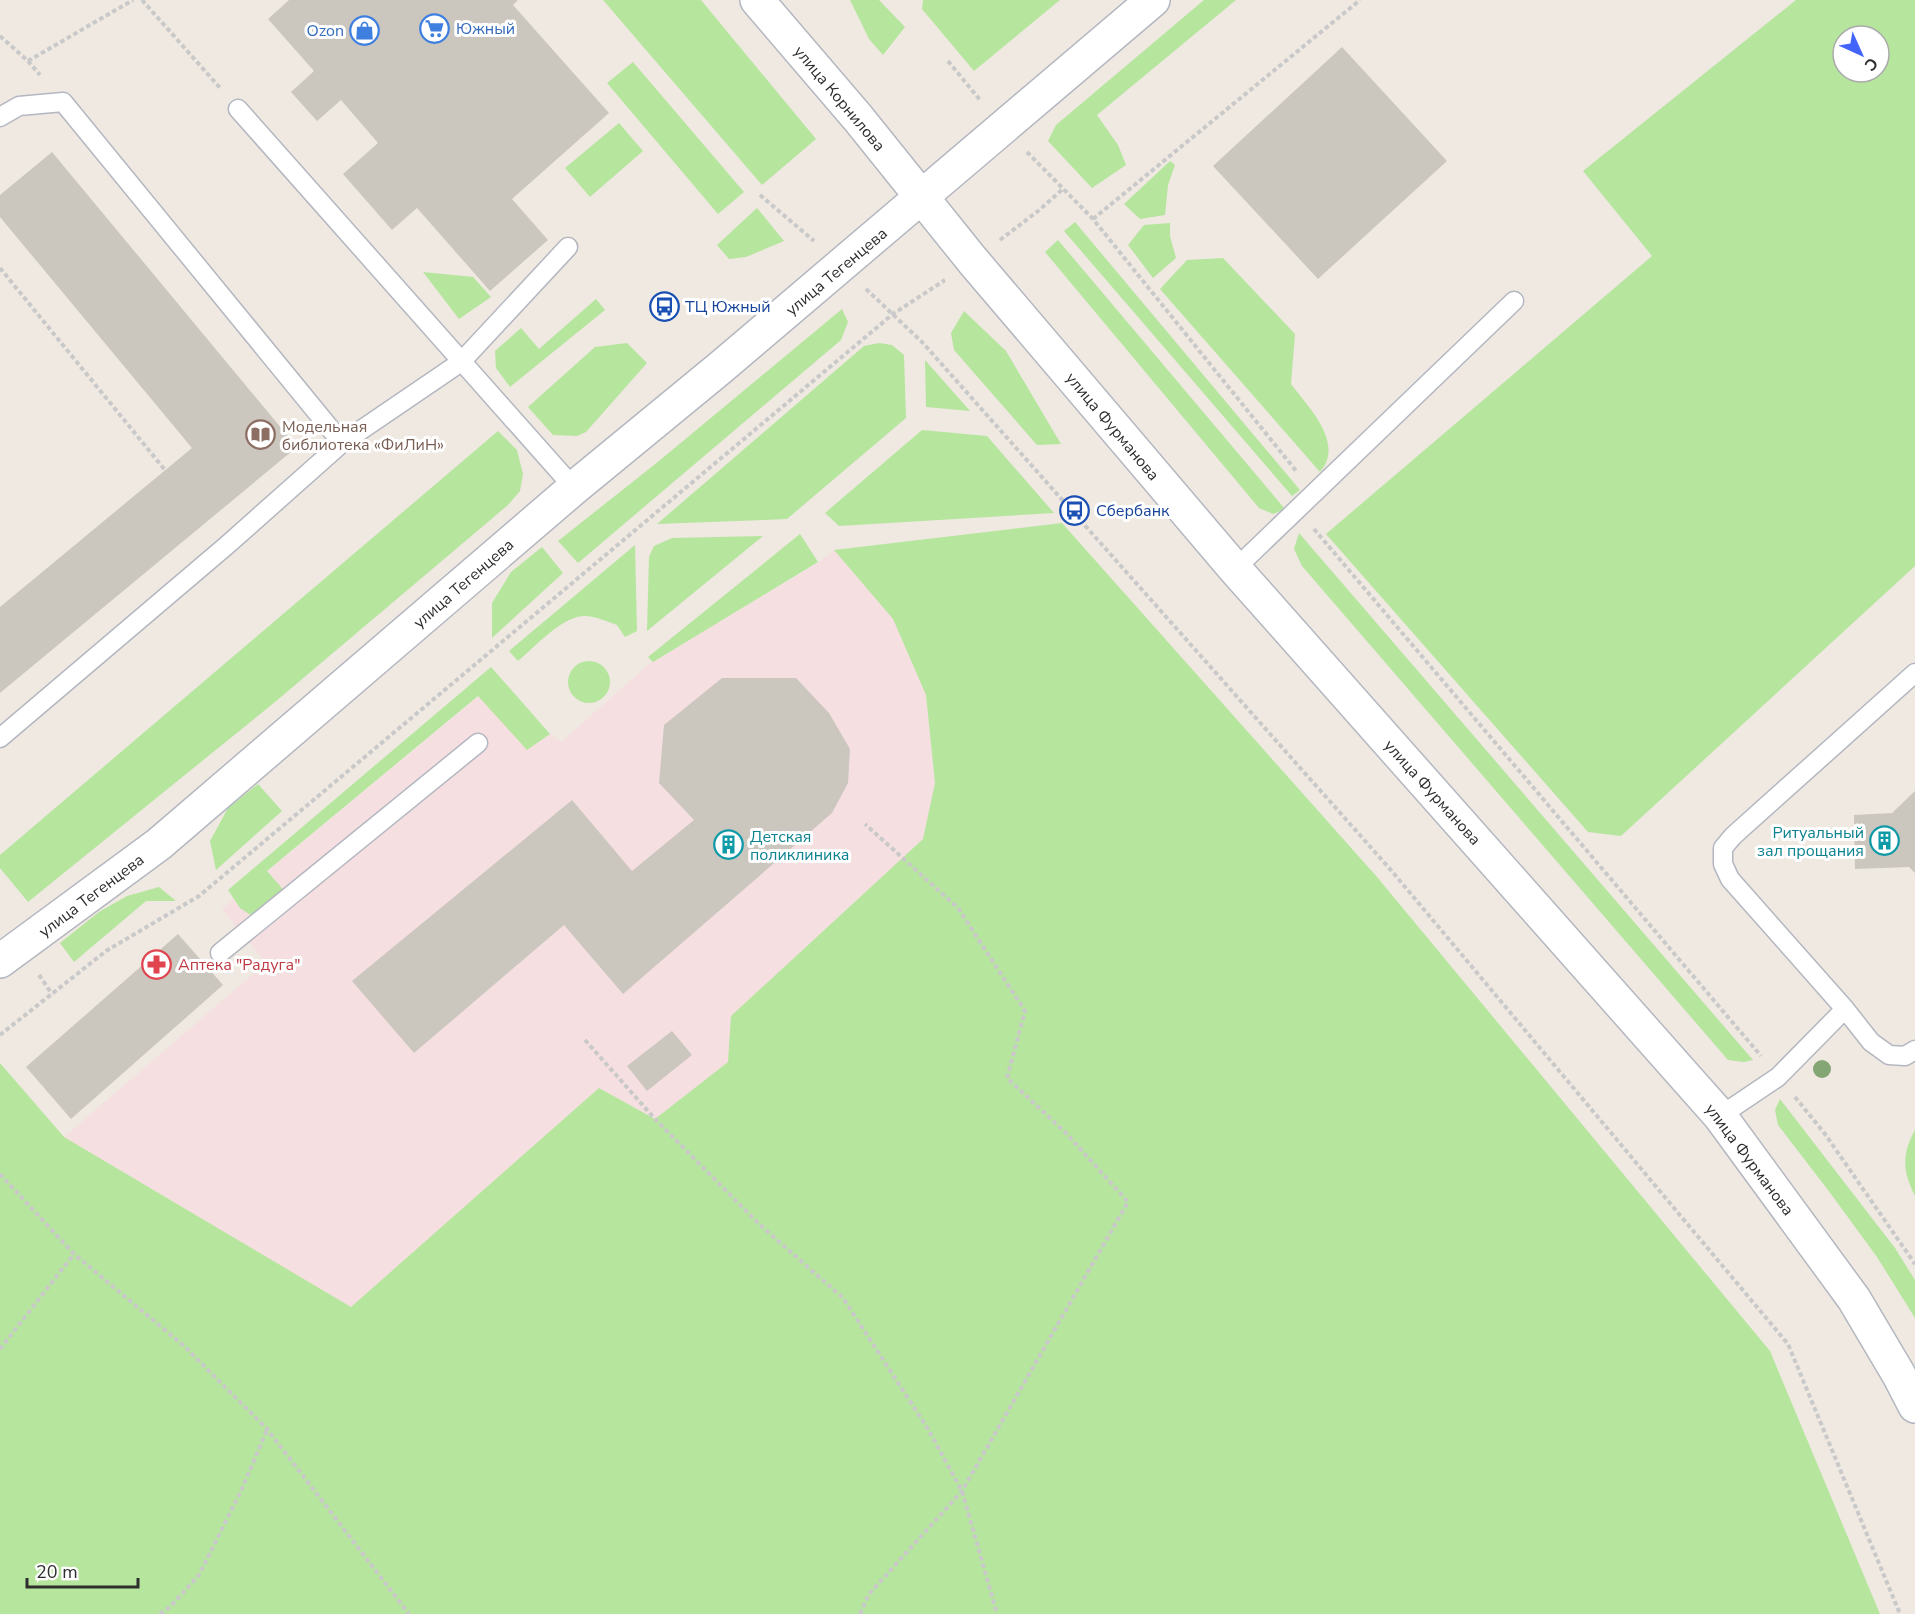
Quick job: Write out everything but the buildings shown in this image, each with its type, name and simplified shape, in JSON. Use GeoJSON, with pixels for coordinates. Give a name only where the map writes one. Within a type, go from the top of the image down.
{"type":"FeatureCollection","features":[{"type":"Feature","properties":{"kind":"main road","name":"улица Корнилова"},"geometry":{"type":"LineString","coordinates":[[757,0],[858,118],[922,198]]}},
{"type":"Feature","properties":{"kind":"main road","name":"улица Тегенцева"},"geometry":{"type":"LineString","coordinates":[[0,961],[159,844],[574,488],[922,198],[1153,0]]}},
{"type":"Feature","properties":{"kind":"main road","name":"улица Фурманова"},"geometry":{"type":"LineString","coordinates":[[922,198],[1235,569],[1720,1116],[1854,1299],[1915,1406]]}},
{"type":"Feature","properties":{"kind":"lane"},"geometry":{"type":"LineString","coordinates":[[0,117],[19,106],[63,102],[342,444]]}},
{"type":"Feature","properties":{"kind":"lane"},"geometry":{"type":"LineString","coordinates":[[238,109],[574,488]]}},
{"type":"Feature","properties":{"kind":"lane"},"geometry":{"type":"LineString","coordinates":[[0,738],[342,444],[461,362],[568,247]]}},
{"type":"Feature","properties":{"kind":"lane"},"geometry":{"type":"LineString","coordinates":[[1235,569],[1514,301]]}},
{"type":"Feature","properties":{"kind":"lane"},"geometry":{"type":"LineString","coordinates":[[1915,673],[1733,836],[1723,848],[1723,864],[1730,879],[1845,1009],[1871,1042],[1889,1055],[1905,1056],[1915,1050]]}},
{"type":"Feature","properties":{"kind":"lane"},"geometry":{"type":"LineString","coordinates":[[219,953],[478,743]]}},
{"type":"Feature","properties":{"kind":"lane"},"geometry":{"type":"LineString","coordinates":[[1720,1116],[1778,1077],[1845,1009]]}},
{"type":"Feature","properties":{"kind":"path"},"geometry":{"type":"LineString","coordinates":[[28,61],[134,0]]}},
{"type":"Feature","properties":{"kind":"path"},"geometry":{"type":"LineString","coordinates":[[142,0],[238,109]]}},
{"type":"Feature","properties":{"kind":"path"},"geometry":{"type":"LineString","coordinates":[[1093,219],[1360,0]]}},
{"type":"Feature","properties":{"kind":"path"},"geometry":{"type":"LineString","coordinates":[[0,36],[28,61],[63,102]]}},
{"type":"Feature","properties":{"kind":"path"},"geometry":{"type":"LineString","coordinates":[[948,61],[1004,128],[1093,219],[1300,475],[1298,510],[1825,1134],[1915,1264]]}},
{"type":"Feature","properties":{"kind":"path"},"geometry":{"type":"LineString","coordinates":[[1038,211],[1063,189]]}},
{"type":"Feature","properties":{"kind":"path"},"geometry":{"type":"LineString","coordinates":[[0,267],[165,470]]}},
{"type":"Feature","properties":{"kind":"path"},"geometry":{"type":"LineString","coordinates":[[0,1035],[106,951],[199,896],[893,314],[922,342],[1390,869],[1788,1344],[1900,1614]]}},
{"type":"Feature","properties":{"kind":"path"},"geometry":{"type":"LineString","coordinates":[[860,1614],[869,1594],[962,1491],[1128,1202],[1065,1133],[1007,1078],[1025,1011],[958,908],[866,824]]}},
{"type":"Feature","properties":{"kind":"path"},"geometry":{"type":"LineString","coordinates":[[585,1040],[655,1119],[759,1224],[843,1298],[928,1429],[962,1491],[997,1614]]}},
{"type":"Feature","properties":{"kind":"path"},"geometry":{"type":"LineString","coordinates":[[0,1174],[74,1254],[184,1346],[267,1429],[409,1614]]}},
{"type":"Feature","properties":{"kind":"path"},"geometry":{"type":"LineString","coordinates":[[0,1349],[74,1254]]}},
{"type":"Feature","properties":{"kind":"path"},"geometry":{"type":"LineString","coordinates":[[160,1614],[170,1607],[199,1575],[241,1491],[267,1429]]}},
{"type":"Feature","properties":{"kind":"shaded area"},"geometry":{"type":"Polygon","coordinates":[[[834,550],[893,619],[926,695],[935,783],[923,839],[731,1016],[728,1062],[655,1119],[599,1088],[351,1308],[64,1137],[266,963],[222,909],[479,696],[527,750],[550,734],[561,742],[649,664],[818,563],[834,550]]]}},
{"type":"Feature","properties":{"kind":"green space"},"geometry":{"type":"Polygon","coordinates":[[[603,0],[701,0],[816,139],[762,185],[603,0]]]}},
{"type":"Feature","properties":{"kind":"green space"},"geometry":{"type":"Polygon","coordinates":[[[850,0],[879,0],[905,27],[883,55],[869,39],[850,0]]]}},
{"type":"Feature","properties":{"kind":"green space"},"geometry":{"type":"Polygon","coordinates":[[[923,0],[1060,0],[974,71],[922,9],[923,0]]]}},
{"type":"Feature","properties":{"kind":"green space"},"geometry":{"type":"Polygon","coordinates":[[[1204,0],[1236,0],[1097,115],[1118,145],[1126,165],[1092,188],[1048,141],[1056,125],[1204,0]]]}},
{"type":"Feature","properties":{"kind":"green space"},"geometry":{"type":"Polygon","coordinates":[[[1796,0],[1915,0],[1915,566],[1621,836],[1588,832],[1326,534],[1652,256],[1583,171],[1796,0]]]}},
{"type":"Feature","properties":{"kind":"green space"},"geometry":{"type":"Polygon","coordinates":[[[633,62],[744,192],[718,214],[607,83],[633,62]]]}},
{"type":"Feature","properties":{"kind":"green space"},"geometry":{"type":"Polygon","coordinates":[[[619,123],[643,151],[590,197],[565,168],[619,123]]]}},
{"type":"Feature","properties":{"kind":"green space"},"geometry":{"type":"Polygon","coordinates":[[[1170,161],[1175,165],[1168,185],[1165,215],[1140,219],[1124,204],[1170,161]]]}},
{"type":"Feature","properties":{"kind":"green space"},"geometry":{"type":"Polygon","coordinates":[[[757,208],[784,241],[746,257],[729,259],[717,245],[757,208]]]}},
{"type":"Feature","properties":{"kind":"green space"},"geometry":{"type":"Polygon","coordinates":[[[1075,222],[1300,490],[1292,496],[1064,231],[1075,222]]]}},
{"type":"Feature","properties":{"kind":"green space"},"geometry":{"type":"Polygon","coordinates":[[[1170,223],[1170,236],[1176,258],[1153,278],[1128,245],[1144,225],[1170,223]]]}},
{"type":"Feature","properties":{"kind":"green space"},"geometry":{"type":"Polygon","coordinates":[[[1058,240],[1285,509],[1273,514],[1259,508],[1045,252],[1058,240]]]}},
{"type":"Feature","properties":{"kind":"green space"},"geometry":{"type":"Polygon","coordinates":[[[1223,258],[1295,334],[1291,384],[1322,426],[1329,449],[1327,461],[1320,472],[1160,289],[1187,260],[1223,258]]]}},
{"type":"Feature","properties":{"kind":"green space"},"geometry":{"type":"Polygon","coordinates":[[[423,272],[473,277],[491,297],[459,319],[423,272]]]}},
{"type":"Feature","properties":{"kind":"green space"},"geometry":{"type":"Polygon","coordinates":[[[596,299],[605,310],[510,387],[496,368],[495,351],[521,328],[539,349],[596,299]]]}},
{"type":"Feature","properties":{"kind":"green space"},"geometry":{"type":"Polygon","coordinates":[[[842,309],[848,322],[841,340],[578,563],[558,541],[659,461],[842,309]]]}},
{"type":"Feature","properties":{"kind":"green space"},"geometry":{"type":"Polygon","coordinates":[[[964,311],[1006,351],[1061,444],[1037,445],[954,350],[951,333],[964,311]]]}},
{"type":"Feature","properties":{"kind":"green space"},"geometry":{"type":"Polygon","coordinates":[[[627,343],[647,363],[586,432],[577,436],[553,435],[528,407],[595,347],[627,343]]]}},
{"type":"Feature","properties":{"kind":"green space"},"geometry":{"type":"Polygon","coordinates":[[[879,343],[892,345],[904,355],[906,418],[787,519],[657,524],[864,346],[879,343]]]}},
{"type":"Feature","properties":{"kind":"green space"},"geometry":{"type":"Polygon","coordinates":[[[925,360],[970,411],[926,407],[925,360]]]}},
{"type":"Feature","properties":{"kind":"green space"},"geometry":{"type":"Polygon","coordinates":[[[922,430],[987,436],[1054,513],[839,526],[825,513],[922,430]]]}},
{"type":"Feature","properties":{"kind":"green space"},"geometry":{"type":"Polygon","coordinates":[[[498,431],[517,450],[523,474],[520,491],[508,505],[275,702],[28,902],[0,868],[0,855],[498,431]]]}},
{"type":"Feature","properties":{"kind":"green space"},"geometry":{"type":"Polygon","coordinates":[[[1062,523],[1377,877],[1770,1351],[1880,1614],[0,1614],[0,1063],[64,1137],[351,1307],[599,1088],[655,1119],[728,1062],[731,1016],[923,839],[935,783],[926,695],[893,619],[834,550],[1062,523]]]}},
{"type":"Feature","properties":{"kind":"green space"},"geometry":{"type":"Polygon","coordinates":[[[1299,533],[1753,1060],[1744,1062],[1728,1060],[1302,566],[1294,549],[1299,533]]]}},
{"type":"Feature","properties":{"kind":"green space"},"geometry":{"type":"Polygon","coordinates":[[[800,534],[818,562],[653,662],[648,657],[800,534]]]}},
{"type":"Feature","properties":{"kind":"green space"},"geometry":{"type":"Polygon","coordinates":[[[763,536],[647,631],[649,557],[654,546],[672,538],[763,536]]]}},
{"type":"Feature","properties":{"kind":"green space"},"geometry":{"type":"Polygon","coordinates":[[[635,545],[637,631],[625,637],[617,625],[593,617],[576,617],[558,627],[518,661],[509,651],[635,545]]]}},
{"type":"Feature","properties":{"kind":"green space"},"geometry":{"type":"Polygon","coordinates":[[[542,547],[563,573],[492,638],[492,603],[511,572],[542,547]]]}},
{"type":"Feature","properties":{"kind":"green space"},"geometry":{"type":"Polygon","coordinates":[[[589,661],[604,667],[610,682],[604,697],[589,703],[574,697],[568,682],[574,667],[589,661]]]}},
{"type":"Feature","properties":{"kind":"green space"},"geometry":{"type":"Polygon","coordinates":[[[491,667],[550,734],[527,750],[478,696],[267,871],[295,903],[252,916],[240,908],[228,890],[491,667]]]}},
{"type":"Feature","properties":{"kind":"green space"},"geometry":{"type":"Polygon","coordinates":[[[258,784],[282,811],[216,870],[210,841],[228,808],[258,784]]]}},
{"type":"Feature","properties":{"kind":"green space"},"geometry":{"type":"Polygon","coordinates":[[[159,887],[176,901],[146,901],[74,962],[60,943],[99,912],[127,896],[159,887]]]}},
{"type":"Feature","properties":{"kind":"green space"},"geometry":{"type":"Polygon","coordinates":[[[1780,1099],[1895,1248],[1915,1280],[1915,1318],[1877,1257],[1778,1125],[1775,1110],[1780,1099]]]}},
{"type":"Feature","properties":{"kind":"green space"},"geometry":{"type":"Polygon","coordinates":[[[1915,1130],[1915,1196],[1905,1163],[1907,1147],[1915,1130]]]}},
{"type":"Feature","properties":{"kind":"place","name":"Южный"},"geometry":{"type":"Point","coordinates":[435,28]}},
{"type":"Feature","properties":{"kind":"place","name":"Ozon"},"geometry":{"type":"Point","coordinates":[365,30]}},
{"type":"Feature","properties":{"kind":"place","name":"ТЦ Южный"},"geometry":{"type":"Point","coordinates":[664,306]}},
{"type":"Feature","properties":{"kind":"place","name":"Модельная библиотека «ФиЛиН»"},"geometry":{"type":"Point","coordinates":[261,435]}},
{"type":"Feature","properties":{"kind":"place","name":"Сбербанк"},"geometry":{"type":"Point","coordinates":[1075,510]}},
{"type":"Feature","properties":{"kind":"place","name":"Ритуальный зал прощания"},"geometry":{"type":"Point","coordinates":[1885,841]}},
{"type":"Feature","properties":{"kind":"place","name":"Детская поликлиника"},"geometry":{"type":"Point","coordinates":[729,845]}},
{"type":"Feature","properties":{"kind":"place","name":"Аптека \"Радуга\""},"geometry":{"type":"Point","coordinates":[157,964]}}]}
